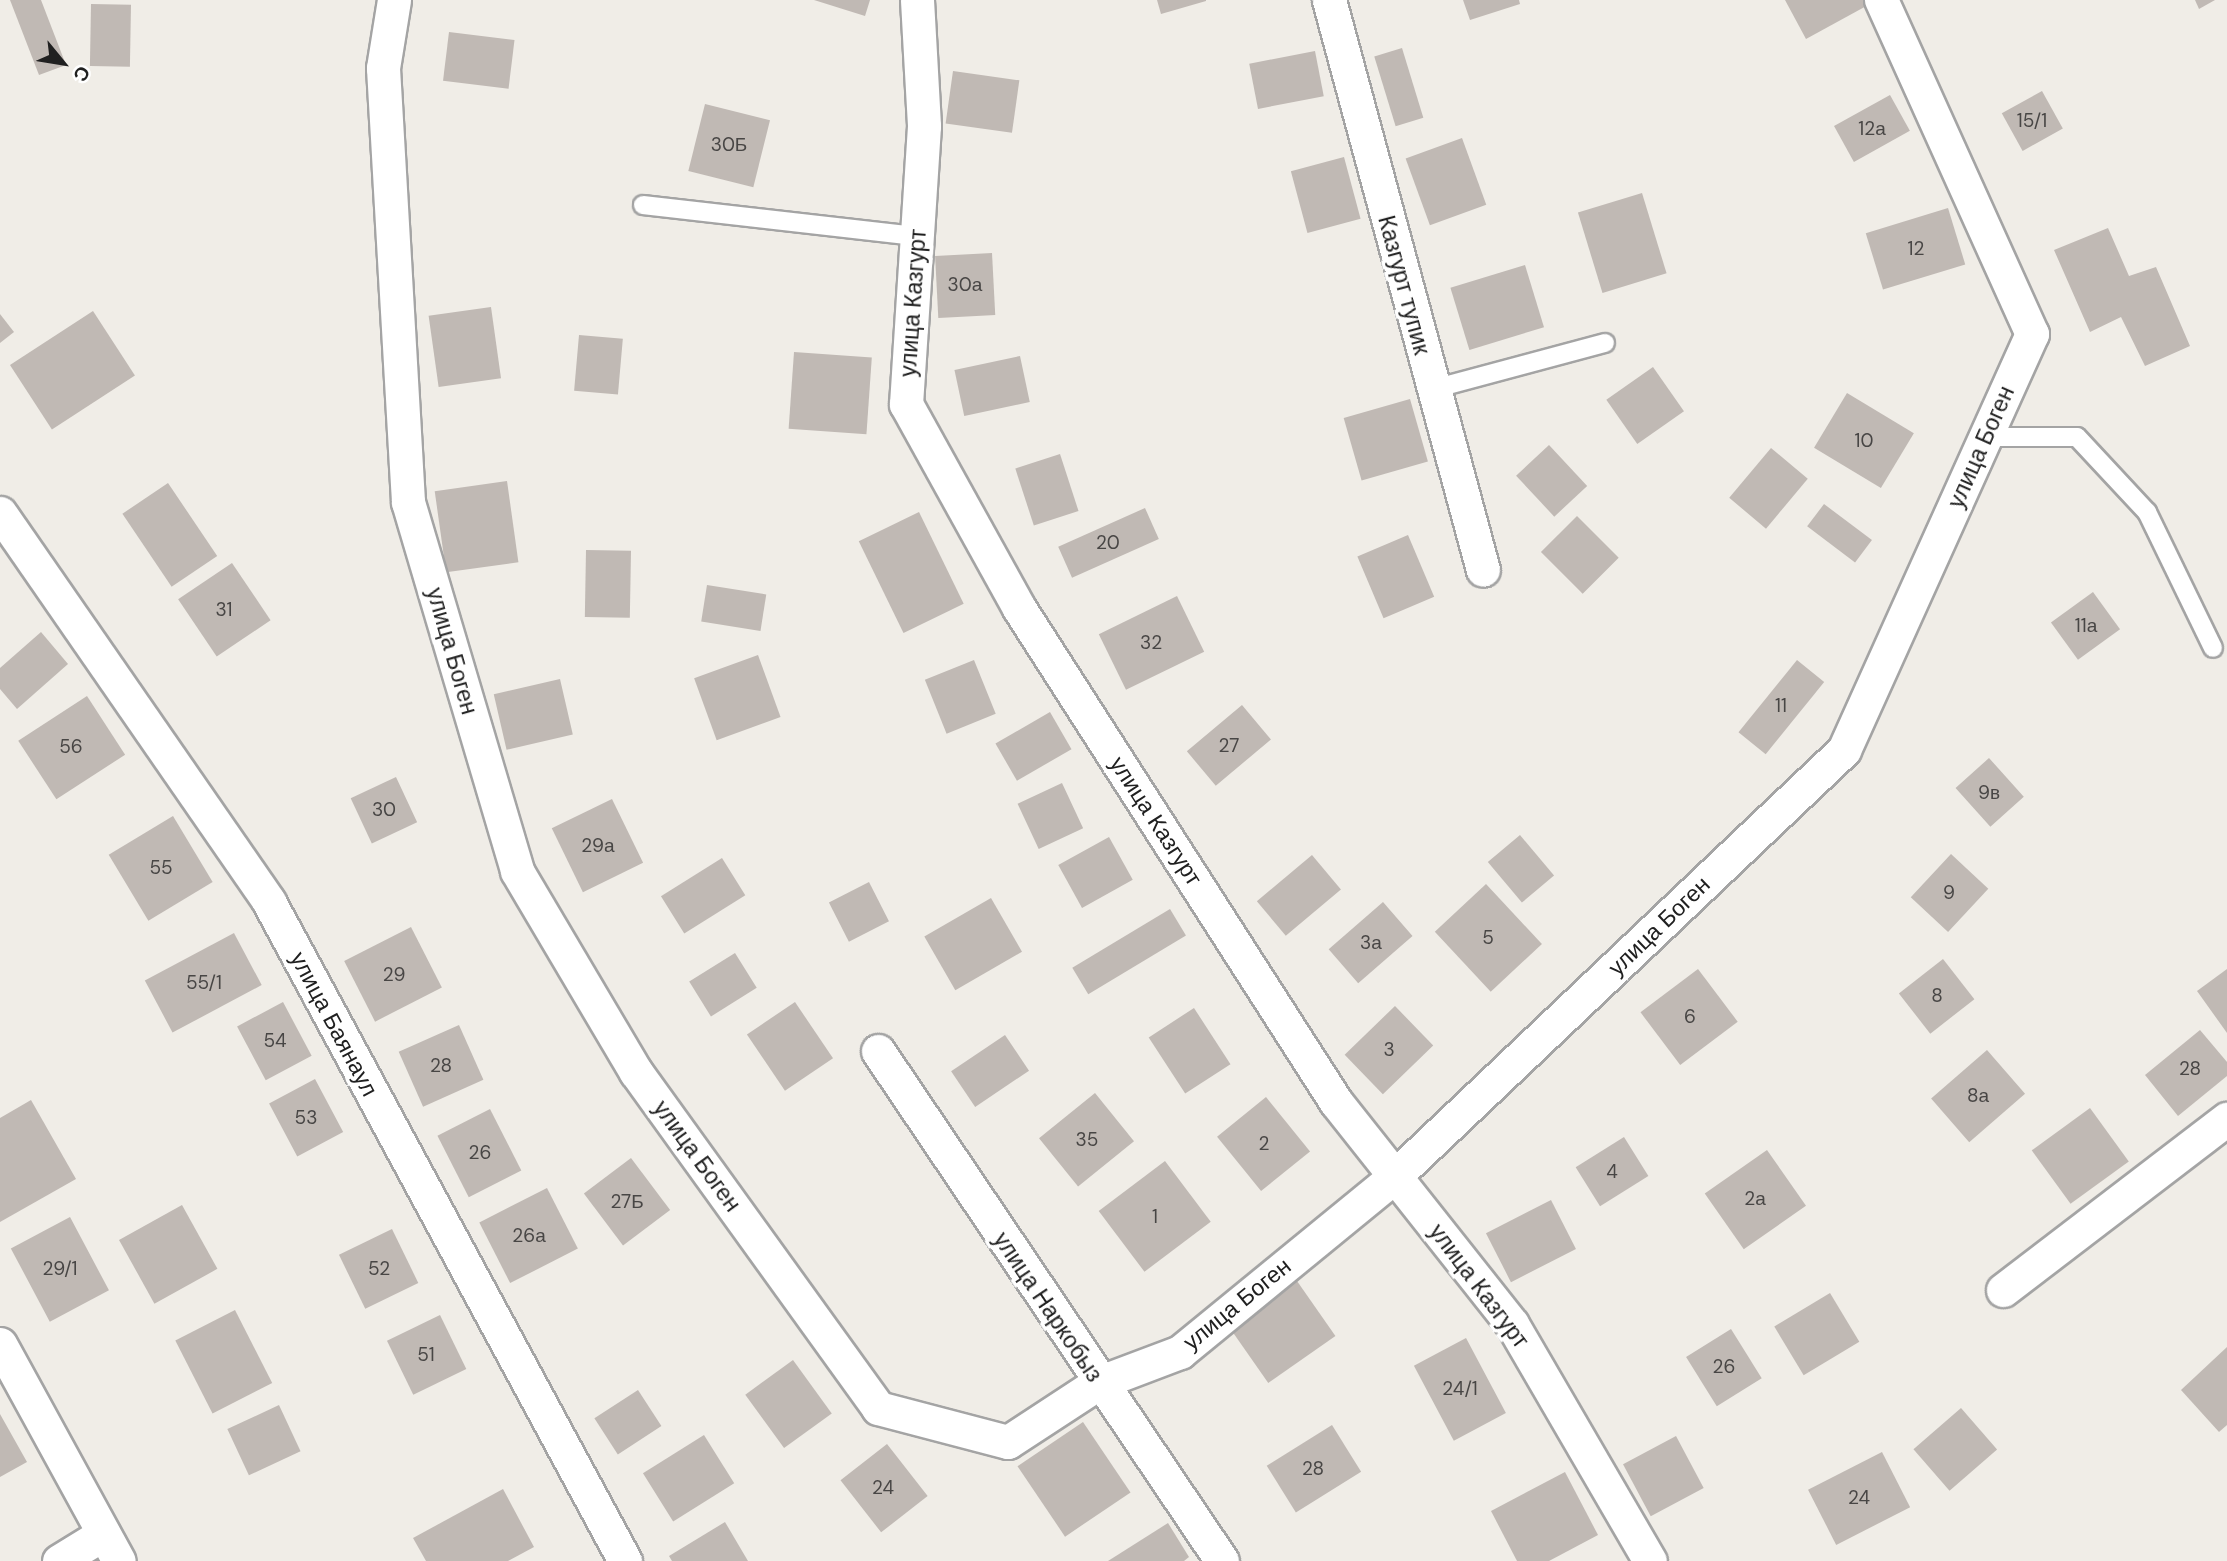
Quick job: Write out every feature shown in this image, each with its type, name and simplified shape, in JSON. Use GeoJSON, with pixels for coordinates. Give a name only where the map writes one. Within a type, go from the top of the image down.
{"type":"FeatureCollection","features":[{"type":"Feature","properties":{"kind":"street","name":"улица Боген"},"geometry":{"type":"LineString","coordinates":[[394,0],[383,68],[408,502],[517,871],[636,1072],[878,1408],[1008,1442],[1098,1383],[1180,1352],[1395,1176],[1844,750],[2032,334],[1881,0]]}},
{"type":"Feature","properties":{"kind":"street","name":"улица Казгурт"},"geometry":{"type":"LineString","coordinates":[[917,0],[924,126],[906,404],[1019,608],[1336,1102],[1512,1324],[1650,1561]]}},
{"type":"Feature","properties":{"kind":"street","name":"Казгурт тупик"},"geometry":{"type":"LineString","coordinates":[[1329,0],[1483,570]]}},
{"type":"Feature","properties":{"kind":"street","name":"улица Баянаул"},"geometry":{"type":"LineString","coordinates":[[0,513],[269,902],[625,1561]]}},
{"type":"Feature","properties":{"kind":"street","name":"улица Наркобыз"},"geometry":{"type":"LineString","coordinates":[[878,1051],[1098,1383],[1222,1561]]}},
{"type":"Feature","properties":{"kind":"street"},"geometry":{"type":"LineString","coordinates":[[2003,1290],[2227,1119]]}},
{"type":"Feature","properties":{"kind":"street"},"geometry":{"type":"LineString","coordinates":[[0,1343],[111,1548],[59,1561]]}},
{"type":"Feature","properties":{"kind":"lane"},"geometry":{"type":"LineString","coordinates":[[643,205],[917,236]]}},
{"type":"Feature","properties":{"kind":"lane"},"geometry":{"type":"LineString","coordinates":[[1433,389],[1605,343]]}},
{"type":"Feature","properties":{"kind":"lane"},"geometry":{"type":"LineString","coordinates":[[1985,437],[2077,437],[2147,512],[2213,648]]}},
{"type":"Feature","properties":{"kind":"building"},"geometry":{"type":"Polygon","coordinates":[[[10,0],[41,0],[66,65],[39,75],[10,0]]]}},
{"type":"Feature","properties":{"kind":"building"},"geometry":{"type":"Polygon","coordinates":[[[814,0],[870,0],[865,16],[814,0]]]}},
{"type":"Feature","properties":{"kind":"building"},"geometry":{"type":"Polygon","coordinates":[[[1157,0],[1206,0],[1206,1],[1161,14],[1157,0]]]}},
{"type":"Feature","properties":{"kind":"building"},"geometry":{"type":"Polygon","coordinates":[[[1463,0],[1519,0],[1520,4],[1470,20],[1463,0]]]}},
{"type":"Feature","properties":{"kind":"building"},"geometry":{"type":"Polygon","coordinates":[[[1785,0],[1868,0],[1870,4],[1806,39],[1785,0]]]}},
{"type":"Feature","properties":{"kind":"building"},"geometry":{"type":"Polygon","coordinates":[[[2195,0],[2215,0],[2199,9],[2195,0]]]}},
{"type":"Feature","properties":{"kind":"building"},"geometry":{"type":"Polygon","coordinates":[[[91,4],[131,5],[130,67],[90,66],[91,4]]]}},
{"type":"Feature","properties":{"kind":"building"},"geometry":{"type":"Polygon","coordinates":[[[449,32],[515,40],[509,89],[443,81],[449,32]]]}},
{"type":"Feature","properties":{"kind":"building"},"geometry":{"type":"Polygon","coordinates":[[[1402,48],[1423,118],[1396,126],[1374,56],[1402,48]]]}},
{"type":"Feature","properties":{"kind":"building"},"geometry":{"type":"Polygon","coordinates":[[[1315,51],[1324,96],[1258,109],[1249,64],[1315,51]]]}},
{"type":"Feature","properties":{"kind":"building"},"geometry":{"type":"Polygon","coordinates":[[[953,71],[1019,80],[1012,133],[946,123],[953,71]]]}},
{"type":"Feature","properties":{"kind":"building"},"geometry":{"type":"Polygon","coordinates":[[[2042,91],[2063,129],[2023,151],[2002,113],[2042,91]]]}},
{"type":"Feature","properties":{"kind":"building"},"geometry":{"type":"Polygon","coordinates":[[[1890,95],[1910,131],[1854,162],[1834,126],[1890,95]]]}},
{"type":"Feature","properties":{"kind":"building"},"geometry":{"type":"Polygon","coordinates":[[[705,104],[770,120],[753,187],[688,171],[705,104]]]}},
{"type":"Feature","properties":{"kind":"building"},"geometry":{"type":"Polygon","coordinates":[[[1462,138],[1486,205],[1430,225],[1406,159],[1462,138]]]}},
{"type":"Feature","properties":{"kind":"building"},"geometry":{"type":"Polygon","coordinates":[[[1344,157],[1361,219],[1307,233],[1291,171],[1344,157]]]}},
{"type":"Feature","properties":{"kind":"building"},"geometry":{"type":"Polygon","coordinates":[[[1642,193],[1667,273],[1602,293],[1578,213],[1642,193]]]}},
{"type":"Feature","properties":{"kind":"building"},"geometry":{"type":"Polygon","coordinates":[[[1948,208],[1965,264],[1883,290],[1866,233],[1948,208]]]}},
{"type":"Feature","properties":{"kind":"building"},"geometry":{"type":"Polygon","coordinates":[[[2108,228],[2129,276],[2156,267],[2190,346],[2145,366],[2121,317],[2090,332],[2054,250],[2108,228]]]}},
{"type":"Feature","properties":{"kind":"building"},"geometry":{"type":"Polygon","coordinates":[[[992,253],[995,315],[938,318],[935,256],[992,253]]]}},
{"type":"Feature","properties":{"kind":"building"},"geometry":{"type":"Polygon","coordinates":[[[1525,265],[1544,327],[1469,350],[1450,288],[1525,265]]]}},
{"type":"Feature","properties":{"kind":"building"},"geometry":{"type":"Polygon","coordinates":[[[491,307],[501,378],[439,387],[429,316],[491,307]]]}},
{"type":"Feature","properties":{"kind":"building"},"geometry":{"type":"Polygon","coordinates":[[[93,311],[135,376],[52,429],[10,365],[93,311]]]}},
{"type":"Feature","properties":{"kind":"building"},"geometry":{"type":"Polygon","coordinates":[[[0,314],[14,332],[0,343],[0,314]]]}},
{"type":"Feature","properties":{"kind":"building"},"geometry":{"type":"Polygon","coordinates":[[[579,335],[623,339],[618,395],[574,391],[579,335]]]}},
{"type":"Feature","properties":{"kind":"building"},"geometry":{"type":"Polygon","coordinates":[[[794,352],[872,357],[866,434],[789,429],[794,352]]]}},
{"type":"Feature","properties":{"kind":"building"},"geometry":{"type":"Polygon","coordinates":[[[1020,356],[1030,402],[964,416],[954,370],[1020,356]]]}},
{"type":"Feature","properties":{"kind":"building"},"geometry":{"type":"Polygon","coordinates":[[[1653,367],[1684,411],[1637,444],[1606,400],[1653,367]]]}},
{"type":"Feature","properties":{"kind":"building"},"geometry":{"type":"Polygon","coordinates":[[[1847,393],[1914,433],[1881,488],[1814,448],[1847,393]]]}},
{"type":"Feature","properties":{"kind":"building"},"geometry":{"type":"Polygon","coordinates":[[[1410,399],[1428,461],[1362,481],[1344,418],[1410,399]]]}},
{"type":"Feature","properties":{"kind":"building"},"geometry":{"type":"Polygon","coordinates":[[[1549,445],[1587,486],[1554,517],[1516,476],[1549,445]]]}},
{"type":"Feature","properties":{"kind":"building"},"geometry":{"type":"Polygon","coordinates":[[[1771,448],[1808,479],[1766,529],[1729,498],[1771,448]]]}},
{"type":"Feature","properties":{"kind":"building"},"geometry":{"type":"Polygon","coordinates":[[[1060,454],[1079,511],[1034,526],[1015,469],[1060,454]]]}},
{"type":"Feature","properties":{"kind":"building"},"geometry":{"type":"Polygon","coordinates":[[[507,481],[518,562],[446,572],[435,491],[507,481]]]}},
{"type":"Feature","properties":{"kind":"building"},"geometry":{"type":"Polygon","coordinates":[[[168,483],[217,556],[172,587],[122,514],[168,483]]]}},
{"type":"Feature","properties":{"kind":"building"},"geometry":{"type":"Polygon","coordinates":[[[1824,504],[1872,540],[1855,562],[1807,526],[1824,504]]]}},
{"type":"Feature","properties":{"kind":"building"},"geometry":{"type":"Polygon","coordinates":[[[1145,508],[1159,539],[1072,578],[1058,547],[1145,508]]]}},
{"type":"Feature","properties":{"kind":"building"},"geometry":{"type":"Polygon","coordinates":[[[919,512],[964,604],[903,633],[859,541],[919,512]]]}},
{"type":"Feature","properties":{"kind":"building"},"geometry":{"type":"Polygon","coordinates":[[[1577,516],[1619,558],[1583,594],[1541,552],[1577,516]]]}},
{"type":"Feature","properties":{"kind":"building"},"geometry":{"type":"Polygon","coordinates":[[[1408,535],[1434,597],[1384,618],[1357,556],[1408,535]]]}},
{"type":"Feature","properties":{"kind":"building"},"geometry":{"type":"Polygon","coordinates":[[[586,550],[631,551],[630,618],[585,617],[586,550]]]}},
{"type":"Feature","properties":{"kind":"building"},"geometry":{"type":"Polygon","coordinates":[[[232,563],[271,620],[217,657],[178,599],[232,563]]]}},
{"type":"Feature","properties":{"kind":"building"},"geometry":{"type":"Polygon","coordinates":[[[707,585],[766,594],[760,631],[701,622],[707,585]]]}},
{"type":"Feature","properties":{"kind":"building"},"geometry":{"type":"Polygon","coordinates":[[[2093,592],[2120,629],[2078,660],[2051,623],[2093,592]]]}},
{"type":"Feature","properties":{"kind":"building"},"geometry":{"type":"Polygon","coordinates":[[[1177,596],[1204,652],[1126,690],[1099,634],[1177,596]]]}},
{"type":"Feature","properties":{"kind":"building"},"geometry":{"type":"Polygon","coordinates":[[[41,632],[68,664],[17,709],[0,689],[0,668],[41,632]]]}},
{"type":"Feature","properties":{"kind":"building"},"geometry":{"type":"Polygon","coordinates":[[[758,655],[781,717],[717,740],[694,678],[758,655]]]}},
{"type":"Feature","properties":{"kind":"building"},"geometry":{"type":"Polygon","coordinates":[[[974,660],[996,714],[947,734],[925,680],[974,660]]]}},
{"type":"Feature","properties":{"kind":"building"},"geometry":{"type":"Polygon","coordinates":[[[1797,660],[1824,682],[1766,754],[1738,732],[1797,660]]]}},
{"type":"Feature","properties":{"kind":"building"},"geometry":{"type":"Polygon","coordinates":[[[560,679],[573,735],[507,750],[494,694],[560,679]]]}},
{"type":"Feature","properties":{"kind":"building"},"geometry":{"type":"Polygon","coordinates":[[[87,696],[125,755],[56,799],[18,741],[87,696]]]}},
{"type":"Feature","properties":{"kind":"building"},"geometry":{"type":"Polygon","coordinates":[[[1242,705],[1271,739],[1216,786],[1187,751],[1242,705]]]}},
{"type":"Feature","properties":{"kind":"building"},"geometry":{"type":"Polygon","coordinates":[[[1050,712],[1072,749],[1017,781],[995,744],[1050,712]]]}},
{"type":"Feature","properties":{"kind":"building"},"geometry":{"type":"Polygon","coordinates":[[[1989,758],[2024,797],[1990,827],[1956,788],[1989,758]]]}},
{"type":"Feature","properties":{"kind":"building"},"geometry":{"type":"Polygon","coordinates":[[[396,777],[417,822],[372,843],[351,798],[396,777]]]}},
{"type":"Feature","properties":{"kind":"building"},"geometry":{"type":"Polygon","coordinates":[[[1062,783],[1083,828],[1039,849],[1018,804],[1062,783]]]}},
{"type":"Feature","properties":{"kind":"building"},"geometry":{"type":"Polygon","coordinates":[[[612,799],[643,863],[583,892],[552,828],[612,799]]]}},
{"type":"Feature","properties":{"kind":"building"},"geometry":{"type":"Polygon","coordinates":[[[173,816],[213,882],[148,921],[109,855],[173,816]]]}},
{"type":"Feature","properties":{"kind":"building"},"geometry":{"type":"Polygon","coordinates":[[[1520,835],[1554,876],[1522,903],[1488,862],[1520,835]]]}},
{"type":"Feature","properties":{"kind":"building"},"geometry":{"type":"Polygon","coordinates":[[[1109,837],[1133,880],[1082,908],[1058,865],[1109,837]]]}},
{"type":"Feature","properties":{"kind":"building"},"geometry":{"type":"Polygon","coordinates":[[[1951,854],[1988,889],[1948,932],[1911,897],[1951,854]]]}},
{"type":"Feature","properties":{"kind":"building"},"geometry":{"type":"Polygon","coordinates":[[[1312,855],[1341,889],[1286,936],[1257,901],[1312,855]]]}},
{"type":"Feature","properties":{"kind":"building"},"geometry":{"type":"Polygon","coordinates":[[[722,858],[745,895],[684,933],[661,896],[722,858]]]}},
{"type":"Feature","properties":{"kind":"building"},"geometry":{"type":"Polygon","coordinates":[[[869,882],[889,921],[849,942],[829,902],[869,882]]]}},
{"type":"Feature","properties":{"kind":"building"},"geometry":{"type":"Polygon","coordinates":[[[1486,884],[1542,944],[1491,992],[1435,932],[1486,884]]]}},
{"type":"Feature","properties":{"kind":"building"},"geometry":{"type":"Polygon","coordinates":[[[991,898],[1022,952],[955,990],[924,937],[991,898]]]}},
{"type":"Feature","properties":{"kind":"building"},"geometry":{"type":"Polygon","coordinates":[[[1383,902],[1413,936],[1358,983],[1329,949],[1383,902]]]}},
{"type":"Feature","properties":{"kind":"building"},"geometry":{"type":"Polygon","coordinates":[[[1170,909],[1186,936],[1088,994],[1072,968],[1170,909]]]}},
{"type":"Feature","properties":{"kind":"building"},"geometry":{"type":"Polygon","coordinates":[[[411,927],[442,988],[375,1022],[344,961],[411,927]]]}},
{"type":"Feature","properties":{"kind":"building"},"geometry":{"type":"Polygon","coordinates":[[[234,933],[262,985],[173,1033],[145,980],[234,933]]]}},
{"type":"Feature","properties":{"kind":"building"},"geometry":{"type":"Polygon","coordinates":[[[735,953],[757,988],[711,1016],[689,982],[735,953]]]}},
{"type":"Feature","properties":{"kind":"building"},"geometry":{"type":"Polygon","coordinates":[[[1943,959],[1974,999],[1930,1034],[1899,993],[1943,959]]]}},
{"type":"Feature","properties":{"kind":"building"},"geometry":{"type":"Polygon","coordinates":[[[1698,969],[1738,1022],[1680,1065],[1640,1012],[1698,969]]]}},
{"type":"Feature","properties":{"kind":"building"},"geometry":{"type":"Polygon","coordinates":[[[2227,969],[2227,1033],[2197,991],[2227,969]]]}},
{"type":"Feature","properties":{"kind":"building"},"geometry":{"type":"Polygon","coordinates":[[[283,1002],[312,1056],[266,1080],[237,1026],[283,1002]]]}},
{"type":"Feature","properties":{"kind":"building"},"geometry":{"type":"Polygon","coordinates":[[[795,1002],[833,1058],[785,1091],[747,1034],[795,1002]]]}},
{"type":"Feature","properties":{"kind":"building"},"geometry":{"type":"Polygon","coordinates":[[[1395,1006],[1433,1046],[1383,1094],[1345,1055],[1395,1006]]]}},
{"type":"Feature","properties":{"kind":"building"},"geometry":{"type":"Polygon","coordinates":[[[1194,1008],[1230,1064],[1185,1094],[1149,1037],[1194,1008]]]}},
{"type":"Feature","properties":{"kind":"building"},"geometry":{"type":"Polygon","coordinates":[[[459,1025],[483,1080],[423,1107],[399,1052],[459,1025]]]}},
{"type":"Feature","properties":{"kind":"building"},"geometry":{"type":"Polygon","coordinates":[[[2200,1030],[2227,1062],[2227,1076],[2178,1116],[2145,1075],[2200,1030]]]}},
{"type":"Feature","properties":{"kind":"building"},"geometry":{"type":"Polygon","coordinates":[[[1005,1035],[1029,1071],[975,1107],[951,1071],[1005,1035]]]}},
{"type":"Feature","properties":{"kind":"building"},"geometry":{"type":"Polygon","coordinates":[[[1987,1050],[2025,1094],[1969,1142],[1931,1099],[1987,1050]]]}},
{"type":"Feature","properties":{"kind":"building"},"geometry":{"type":"Polygon","coordinates":[[[315,1079],[343,1132],[297,1156],[269,1103],[315,1079]]]}},
{"type":"Feature","properties":{"kind":"building"},"geometry":{"type":"Polygon","coordinates":[[[1095,1093],[1134,1141],[1078,1186],[1039,1138],[1095,1093]]]}},
{"type":"Feature","properties":{"kind":"building"},"geometry":{"type":"Polygon","coordinates":[[[1266,1097],[1310,1151],[1261,1191],[1217,1137],[1266,1097]]]}},
{"type":"Feature","properties":{"kind":"building"},"geometry":{"type":"Polygon","coordinates":[[[31,1100],[76,1179],[0,1222],[0,1118],[31,1100]]]}},
{"type":"Feature","properties":{"kind":"building"},"geometry":{"type":"Polygon","coordinates":[[[2090,1108],[2129,1161],[2071,1204],[2032,1150],[2090,1108]]]}},
{"type":"Feature","properties":{"kind":"building"},"geometry":{"type":"Polygon","coordinates":[[[490,1109],[521,1170],[469,1197],[437,1136],[490,1109]]]}},
{"type":"Feature","properties":{"kind":"building"},"geometry":{"type":"Polygon","coordinates":[[[1624,1137],[1648,1176],[1600,1206],[1576,1167],[1624,1137]]]}},
{"type":"Feature","properties":{"kind":"building"},"geometry":{"type":"Polygon","coordinates":[[[1767,1150],[1806,1206],[1744,1249],[1705,1194],[1767,1150]]]}},
{"type":"Feature","properties":{"kind":"building"},"geometry":{"type":"Polygon","coordinates":[[[631,1158],[670,1210],[623,1245],[584,1194],[631,1158]]]}},
{"type":"Feature","properties":{"kind":"building"},"geometry":{"type":"Polygon","coordinates":[[[1165,1161],[1211,1222],[1144,1272],[1099,1211],[1165,1161]]]}},
{"type":"Feature","properties":{"kind":"building"},"geometry":{"type":"Polygon","coordinates":[[[547,1188],[578,1249],[510,1283],[479,1223],[547,1188]]]}},
{"type":"Feature","properties":{"kind":"building"},"geometry":{"type":"Polygon","coordinates":[[[1551,1200],[1576,1249],[1511,1282],[1486,1233],[1551,1200]]]}},
{"type":"Feature","properties":{"kind":"building"},"geometry":{"type":"Polygon","coordinates":[[[182,1205],[217,1269],[154,1304],[119,1240],[182,1205]]]}},
{"type":"Feature","properties":{"kind":"building"},"geometry":{"type":"Polygon","coordinates":[[[70,1217],[109,1290],[50,1322],[11,1248],[70,1217]]]}},
{"type":"Feature","properties":{"kind":"building"},"geometry":{"type":"Polygon","coordinates":[[[392,1229],[418,1283],[365,1309],[339,1255],[392,1229]]]}},
{"type":"Feature","properties":{"kind":"building"},"geometry":{"type":"Polygon","coordinates":[[[1297,1281],[1335,1336],[1268,1383],[1230,1328],[1297,1281]]]}},
{"type":"Feature","properties":{"kind":"building"},"geometry":{"type":"Polygon","coordinates":[[[1830,1293],[1859,1342],[1804,1375],[1774,1326],[1830,1293]]]}},
{"type":"Feature","properties":{"kind":"building"},"geometry":{"type":"Polygon","coordinates":[[[235,1310],[272,1383],[213,1413],[175,1340],[235,1310]]]}},
{"type":"Feature","properties":{"kind":"building"},"geometry":{"type":"Polygon","coordinates":[[[440,1315],[466,1369],[413,1395],[387,1341],[440,1315]]]}},
{"type":"Feature","properties":{"kind":"building"},"geometry":{"type":"Polygon","coordinates":[[[1731,1329],[1762,1378],[1717,1406],[1686,1357],[1731,1329]]]}},
{"type":"Feature","properties":{"kind":"building"},"geometry":{"type":"Polygon","coordinates":[[[1466,1338],[1506,1413],[1454,1441],[1414,1366],[1466,1338]]]}},
{"type":"Feature","properties":{"kind":"building"},"geometry":{"type":"Polygon","coordinates":[[[2227,1347],[2227,1425],[2219,1432],[2181,1390],[2227,1347]]]}},
{"type":"Feature","properties":{"kind":"building"},"geometry":{"type":"Polygon","coordinates":[[[793,1360],[832,1413],[784,1448],[745,1395],[793,1360]]]}},
{"type":"Feature","properties":{"kind":"building"},"geometry":{"type":"Polygon","coordinates":[[[638,1390],[661,1426],[618,1454],[594,1418],[638,1390]]]}},
{"type":"Feature","properties":{"kind":"building"},"geometry":{"type":"Polygon","coordinates":[[[279,1405],[301,1451],[249,1475],[227,1429],[279,1405]]]}},
{"type":"Feature","properties":{"kind":"building"},"geometry":{"type":"Polygon","coordinates":[[[1961,1408],[1997,1450],[1950,1491],[1913,1449],[1961,1408]]]}},
{"type":"Feature","properties":{"kind":"building"},"geometry":{"type":"Polygon","coordinates":[[[0,1414],[27,1462],[0,1477],[0,1414]]]}},
{"type":"Feature","properties":{"kind":"building"},"geometry":{"type":"Polygon","coordinates":[[[1083,1422],[1131,1492],[1065,1537],[1018,1466],[1083,1422]]]}},
{"type":"Feature","properties":{"kind":"building"},"geometry":{"type":"Polygon","coordinates":[[[1332,1425],[1361,1472],[1296,1512],[1267,1466],[1332,1425]]]}},
{"type":"Feature","properties":{"kind":"building"},"geometry":{"type":"Polygon","coordinates":[[[704,1435],[734,1483],[673,1521],[643,1473],[704,1435]]]}},
{"type":"Feature","properties":{"kind":"building"},"geometry":{"type":"Polygon","coordinates":[[[1676,1436],[1704,1488],[1651,1516],[1623,1464],[1676,1436]]]}},
{"type":"Feature","properties":{"kind":"building"},"geometry":{"type":"Polygon","coordinates":[[[887,1444],[928,1496],[881,1532],[841,1480],[887,1444]]]}},
{"type":"Feature","properties":{"kind":"building"},"geometry":{"type":"Polygon","coordinates":[[[1882,1452],[1910,1507],[1836,1545],[1808,1490],[1882,1452]]]}},
{"type":"Feature","properties":{"kind":"building"},"geometry":{"type":"Polygon","coordinates":[[[1565,1472],[1598,1535],[1549,1561],[1517,1561],[1491,1511],[1565,1472]]]}},
{"type":"Feature","properties":{"kind":"building"},"geometry":{"type":"Polygon","coordinates":[[[503,1489],[534,1547],[508,1561],[426,1561],[413,1538],[503,1489]]]}},
{"type":"Feature","properties":{"kind":"building"},"geometry":{"type":"Polygon","coordinates":[[[725,1522],[748,1561],[672,1561],[669,1556],[725,1522]]]}},
{"type":"Feature","properties":{"kind":"building"},"geometry":{"type":"Polygon","coordinates":[[[1168,1523],[1189,1557],[1184,1561],[1108,1561],[1168,1523]]]}}]}
